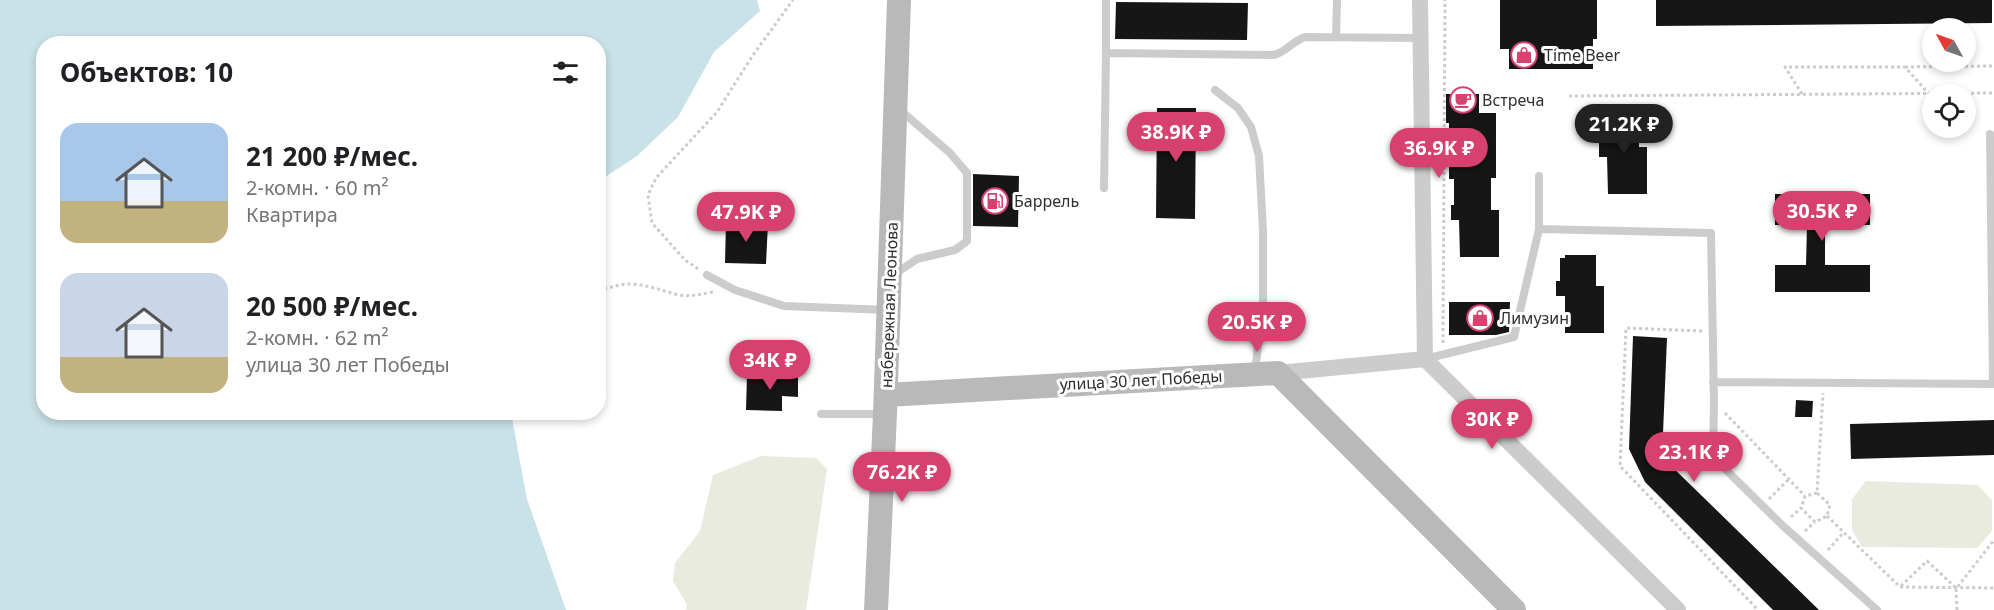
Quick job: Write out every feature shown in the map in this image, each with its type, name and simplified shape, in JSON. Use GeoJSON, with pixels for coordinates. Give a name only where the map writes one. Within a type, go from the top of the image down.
{"type":"FeatureCollection","features":[{"type":"Feature","properties":{"kind":"main road","name":"набережная Леонова"},"geometry":{"type":"LineString","coordinates":[[876,610],[886,404],[899,0]]}},
{"type":"Feature","properties":{"kind":"main road","name":"улица 30 лет Победы"},"geometry":{"type":"LineString","coordinates":[[886,404],[1266,373]]}},
{"type":"Feature","properties":{"kind":"main road"},"geometry":{"type":"LineString","coordinates":[[1266,373],[1514,610]]}},
{"type":"Feature","properties":{"kind":"street"},"geometry":{"type":"LineString","coordinates":[[1420,0],[1425,359],[1678,610]]}},
{"type":"Feature","properties":{"kind":"street"},"geometry":{"type":"LineString","coordinates":[[1266,373],[1425,359]]}},
{"type":"Feature","properties":{"kind":"lane"},"geometry":{"type":"LineString","coordinates":[[1104,188],[1106,0]]}},
{"type":"Feature","properties":{"kind":"lane"},"geometry":{"type":"LineString","coordinates":[[1336,37],[1337,0]]}},
{"type":"Feature","properties":{"kind":"lane"},"geometry":{"type":"LineString","coordinates":[[1106,53],[1274,55],[1289,48],[1301,38],[1420,38]]}},
{"type":"Feature","properties":{"kind":"lane"},"geometry":{"type":"LineString","coordinates":[[1215,90],[1238,108],[1245,117],[1251,127],[1259,156],[1266,373]]}},
{"type":"Feature","properties":{"kind":"lane"},"geometry":{"type":"LineString","coordinates":[[889,278],[917,259],[955,250],[967,241],[967,173],[950,153],[895,106]]}},
{"type":"Feature","properties":{"kind":"lane"},"geometry":{"type":"LineString","coordinates":[[1713,382],[1994,384],[1990,134]]}},
{"type":"Feature","properties":{"kind":"lane"},"geometry":{"type":"LineString","coordinates":[[1425,359],[1514,337],[1539,229],[1539,176]]}},
{"type":"Feature","properties":{"kind":"lane"},"geometry":{"type":"LineString","coordinates":[[1539,229],[1711,233],[1713,457],[1877,610]]}},
{"type":"Feature","properties":{"kind":"lane"},"geometry":{"type":"LineString","coordinates":[[707,276],[735,290],[784,306],[888,310]]}},
{"type":"Feature","properties":{"kind":"lane"},"geometry":{"type":"LineString","coordinates":[[821,414],[886,404]]}},
{"type":"Feature","properties":{"kind":"path"},"geometry":{"type":"LineString","coordinates":[[707,276],[685,260],[652,223],[648,195],[656,178],[717,112],[753,55],[793,0]]}},
{"type":"Feature","properties":{"kind":"path"},"geometry":{"type":"LineString","coordinates":[[1443,355],[1445,0]]}},
{"type":"Feature","properties":{"kind":"path"},"geometry":{"type":"LineString","coordinates":[[1802,94],[1785,67],[1994,66]]}},
{"type":"Feature","properties":{"kind":"path"},"geometry":{"type":"LineString","coordinates":[[1905,67],[1922,86]]}},
{"type":"Feature","properties":{"kind":"path"},"geometry":{"type":"LineString","coordinates":[[1569,96],[1922,93]]}},
{"type":"Feature","properties":{"kind":"path"},"geometry":{"type":"LineString","coordinates":[[1976,93],[1994,93]]}},
{"type":"Feature","properties":{"kind":"path"},"geometry":{"type":"LineString","coordinates":[[606,288],[633,284],[692,296],[735,290]]}},
{"type":"Feature","properties":{"kind":"path"},"geometry":{"type":"LineString","coordinates":[[1712,331],[1626,328],[1620,466],[1758,610]]}},
{"type":"Feature","properties":{"kind":"path"},"geometry":{"type":"LineString","coordinates":[[1817,493],[1823,382]]}},
{"type":"Feature","properties":{"kind":"path"},"geometry":{"type":"LineString","coordinates":[[1714,403],[1805,495]]}},
{"type":"Feature","properties":{"kind":"path"},"geometry":{"type":"LineString","coordinates":[[1762,505],[1789,479]]}},
{"type":"Feature","properties":{"kind":"path"},"geometry":{"type":"LineString","coordinates":[[1805,495],[1817,493]]}},
{"type":"Feature","properties":{"kind":"path"},"geometry":{"type":"LineString","coordinates":[[1805,495],[1801,508],[1815,522],[1827,516],[1830,505],[1817,493]]}},
{"type":"Feature","properties":{"kind":"path"},"geometry":{"type":"LineString","coordinates":[[1827,516],[1900,587],[1994,588]]}},
{"type":"Feature","properties":{"kind":"path"},"geometry":{"type":"LineString","coordinates":[[1819,558],[1843,533]]}},
{"type":"Feature","properties":{"kind":"path"},"geometry":{"type":"LineString","coordinates":[[1957,610],[1956,589],[1994,540]]}},
{"type":"Feature","properties":{"kind":"path"},"geometry":{"type":"LineString","coordinates":[[1900,587],[1927,561],[1956,589]]}},
{"type":"Feature","properties":{"kind":"shaded area"},"geometry":{"type":"Polygon","coordinates":[[[761,456],[816,458],[827,469],[806,610],[686,610],[687,605],[673,581],[675,563],[700,531],[713,475],[761,456]]]}},
{"type":"Feature","properties":{"kind":"shaded area"},"geometry":{"type":"Polygon","coordinates":[[[1866,481],[1978,485],[1992,500],[1992,531],[1977,548],[1862,547],[1852,530],[1852,499],[1866,481]]]}},
{"type":"Feature","properties":{"kind":"water"},"geometry":{"type":"Polygon","coordinates":[[[0,0],[757,0],[760,11],[714,52],[678,117],[637,156],[606,176],[606,36],[36,36],[36,420],[512,420],[527,499],[566,610],[0,610],[0,0]]]}},
{"type":"Feature","properties":{"kind":"building"},"geometry":{"type":"Polygon","coordinates":[[[1500,0],[1597,0],[1597,39],[1593,39],[1593,69],[1509,69],[1509,49],[1500,49],[1500,0]]]}},
{"type":"Feature","properties":{"kind":"building"},"geometry":{"type":"Polygon","coordinates":[[[1656,0],[1992,0],[1992,23],[1976,23],[1976,18],[1922,18],[1922,24],[1656,26],[1656,0]]]}},
{"type":"Feature","properties":{"kind":"building"},"geometry":{"type":"Polygon","coordinates":[[[1116,2],[1248,3],[1247,40],[1115,39],[1116,2]]]}},
{"type":"Feature","properties":{"kind":"building"},"geometry":{"type":"Polygon","coordinates":[[[1446,94],[1479,94],[1479,113],[1496,113],[1496,178],[1491,178],[1491,210],[1499,210],[1499,257],[1460,257],[1459,220],[1451,220],[1451,205],[1454,205],[1454,179],[1449,179],[1449,123],[1446,123],[1446,94]]]}},
{"type":"Feature","properties":{"kind":"building"},"geometry":{"type":"Polygon","coordinates":[[[1157,108],[1196,108],[1195,219],[1156,218],[1157,108]]]}},
{"type":"Feature","properties":{"kind":"building"},"geometry":{"type":"Polygon","coordinates":[[[1608,115],[1639,115],[1639,147],[1647,147],[1647,194],[1608,194],[1607,157],[1599,157],[1599,141],[1603,141],[1602,119],[1607,119],[1608,115]]]}},
{"type":"Feature","properties":{"kind":"building","name":"Баррель"},"geometry":{"type":"Polygon","coordinates":[[[973,174],[1019,176],[1018,227],[973,226],[973,174]]]}},
{"type":"Feature","properties":{"kind":"building"},"geometry":{"type":"Polygon","coordinates":[[[1775,194],[1870,194],[1870,225],[1825,225],[1825,265],[1870,265],[1870,292],[1775,292],[1775,265],[1806,265],[1807,225],[1775,225],[1775,194]]]}},
{"type":"Feature","properties":{"kind":"building"},"geometry":{"type":"Polygon","coordinates":[[[726,222],[768,223],[766,264],[725,263],[726,222]]]}},
{"type":"Feature","properties":{"kind":"building"},"geometry":{"type":"Polygon","coordinates":[[[1565,255],[1596,255],[1596,286],[1604,286],[1604,333],[1565,333],[1565,296],[1556,296],[1556,281],[1560,281],[1560,258],[1565,258],[1565,255]]]}},
{"type":"Feature","properties":{"kind":"building","name":"Лимузин"},"geometry":{"type":"Polygon","coordinates":[[[1449,302],[1510,302],[1509,332],[1496,335],[1449,335],[1449,302]]]}},
{"type":"Feature","properties":{"kind":"building"},"geometry":{"type":"Polygon","coordinates":[[[1633,336],[1667,338],[1662,457],[1819,610],[1773,610],[1645,482],[1629,449],[1633,336]]]}},
{"type":"Feature","properties":{"kind":"building"},"geometry":{"type":"Polygon","coordinates":[[[747,374],[798,375],[798,397],[782,396],[782,411],[746,410],[747,374]]]}},
{"type":"Feature","properties":{"kind":"building"},"geometry":{"type":"Polygon","coordinates":[[[1796,400],[1813,401],[1812,417],[1795,417],[1796,400]]]}},
{"type":"Feature","properties":{"kind":"building"},"geometry":{"type":"Polygon","coordinates":[[[1994,420],[1994,455],[1851,459],[1850,424],[1994,420]]]}},
{"type":"Feature","properties":{"kind":"place","name":"Time Beer"},"geometry":{"type":"Point","coordinates":[1524,55]}},
{"type":"Feature","properties":{"kind":"place","name":"Встреча"},"geometry":{"type":"Point","coordinates":[1463,100]}},
{"type":"Feature","properties":{"kind":"place","name":"Баррель"},"geometry":{"type":"Point","coordinates":[995,201]}},
{"type":"Feature","properties":{"kind":"place","name":"Лимузин"},"geometry":{"type":"Point","coordinates":[1480,318]}}]}
